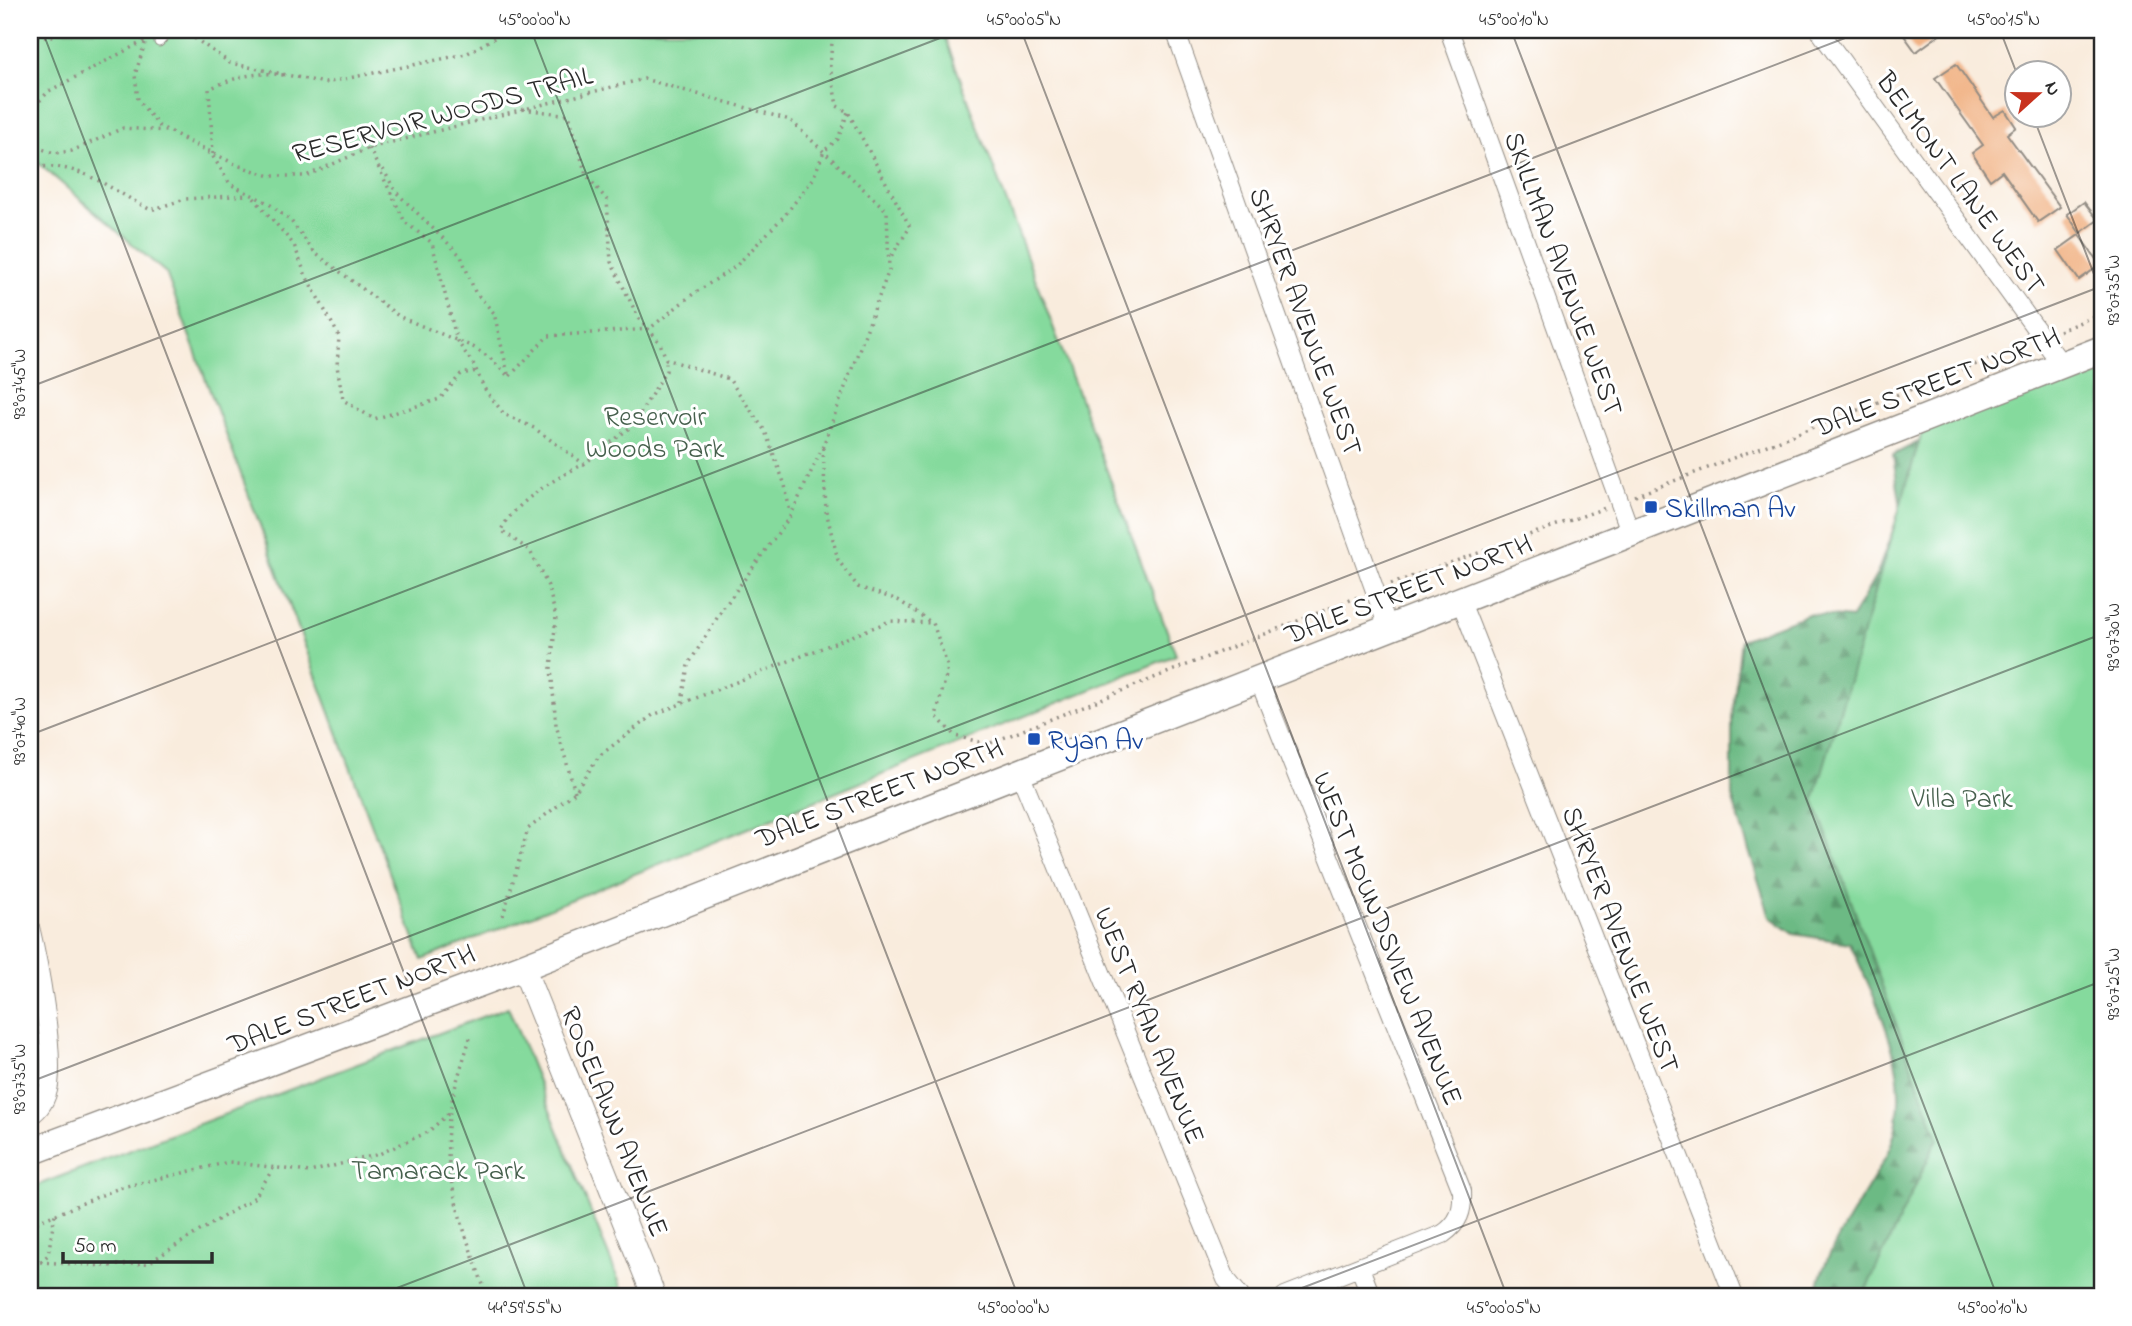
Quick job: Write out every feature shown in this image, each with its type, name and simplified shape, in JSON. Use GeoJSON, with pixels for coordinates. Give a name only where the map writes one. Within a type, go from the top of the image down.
{"type":"FeatureCollection","features":[{"type":"Feature","properties":{"kind":"main road","name":"DALE STREET NORTH"},"geometry":{"type":"LineString","coordinates":[[30,1152],[523,967],[2102,349]]}},
{"type":"Feature","properties":{"kind":"street","name":"SHRYER AVENUE WEST"},"geometry":{"type":"LineString","coordinates":[[1175,30],[1389,630]]}},
{"type":"Feature","properties":{"kind":"street","name":"SKILLMAN AVENUE WEST"},"geometry":{"type":"LineString","coordinates":[[1449,30],[1631,534]]}},
{"type":"Feature","properties":{"kind":"street","name":"BELMONT LANE WEST"},"geometry":{"type":"LineString","coordinates":[[1819,30],[2062,365]]}},
{"type":"Feature","properties":{"kind":"street","name":"SHRYER AVENUE WEST"},"geometry":{"type":"LineString","coordinates":[[1461,602],[1734,1296]]}},
{"type":"Feature","properties":{"kind":"street","name":"WEST MOUNDSVIEW AVENUE"},"geometry":{"type":"LineString","coordinates":[[1259,680],[1462,1191],[1460,1216],[1452,1228],[1360,1268]]}},
{"type":"Feature","properties":{"kind":"street","name":"WEST RYAN AVENUE"},"geometry":{"type":"LineString","coordinates":[[1019,771],[1226,1279],[1240,1296]]}},
{"type":"Feature","properties":{"kind":"street"},"geometry":{"type":"LineString","coordinates":[[30,927],[47,1043],[49,1085],[35,1112]]}},
{"type":"Feature","properties":{"kind":"street","name":"ROSELAWN AVENUE"},"geometry":{"type":"LineString","coordinates":[[523,967],[654,1296]]}},
{"type":"Feature","properties":{"kind":"street"},"geometry":{"type":"LineString","coordinates":[[1285,1296],[1360,1268],[1371,1296]]}},
{"type":"Feature","properties":{"kind":"lane"},"geometry":{"type":"LineString","coordinates":[[159,42],[170,30]]}},
{"type":"Feature","properties":{"kind":"path"},"geometry":{"type":"LineString","coordinates":[[30,38],[51,37],[58,30]]}},
{"type":"Feature","properties":{"kind":"path","name":"RESERVOIR WOODS TRAIL"},"geometry":{"type":"LineString","coordinates":[[154,30],[146,40],[135,75],[138,100],[159,126],[237,165],[271,176],[306,176],[369,148],[644,79],[790,120],[887,211],[889,271],[823,446],[791,515],[722,610],[688,664],[682,703]]}},
{"type":"Feature","properties":{"kind":"path"},"geometry":{"type":"LineString","coordinates":[[183,30],[230,63],[325,83],[466,54],[508,30]]}},
{"type":"Feature","properties":{"kind":"path"},"geometry":{"type":"LineString","coordinates":[[833,30],[830,66],[837,106],[848,112],[911,227],[889,260]]}},
{"type":"Feature","properties":{"kind":"path","name":"RESERVOIR WOODS TRAIL"},"geometry":{"type":"LineString","coordinates":[[30,110],[49,91],[146,40]]}},
{"type":"Feature","properties":{"kind":"path"},"geometry":{"type":"LineString","coordinates":[[309,79],[267,73],[236,77],[209,89],[213,154],[230,184],[268,203],[291,221],[315,253],[400,317],[490,358],[509,377]]}},
{"type":"Feature","properties":{"kind":"path"},"geometry":{"type":"LineString","coordinates":[[521,109],[569,115],[586,175],[607,200],[611,262],[638,317],[660,342],[666,359],[666,370],[633,425],[584,464],[532,498],[506,520],[501,530],[530,551],[548,586],[556,617],[551,668],[556,725],[575,792]]}},
{"type":"Feature","properties":{"kind":"path"},"geometry":{"type":"LineString","coordinates":[[509,377],[548,336],[649,329],[693,294],[735,267],[785,215],[813,179],[824,151],[838,139],[848,112]]}},
{"type":"Feature","properties":{"kind":"path"},"geometry":{"type":"LineString","coordinates":[[30,145],[54,153],[72,151],[123,128],[173,132]]}},
{"type":"Feature","properties":{"kind":"path"},"geometry":{"type":"LineString","coordinates":[[369,148],[396,192],[461,256],[475,292],[494,313],[509,377]]}},
{"type":"Feature","properties":{"kind":"path"},"geometry":{"type":"LineString","coordinates":[[379,162],[390,194],[405,222],[432,243],[457,341],[477,370],[484,388],[504,414],[534,428],[584,464]]}},
{"type":"Feature","properties":{"kind":"path"},"geometry":{"type":"LineString","coordinates":[[30,167],[53,165],[85,172],[151,211],[185,199],[251,194]]}},
{"type":"Feature","properties":{"kind":"path"},"geometry":{"type":"LineString","coordinates":[[251,194],[294,245],[306,276],[340,336],[337,366],[343,400],[374,419],[405,412],[440,398],[461,374],[477,370]]}},
{"type":"Feature","properties":{"kind":"path"},"geometry":{"type":"LineString","coordinates":[[503,916],[528,829],[575,792],[599,757],[653,715],[890,621],[933,623],[948,668],[936,716],[955,736],[988,744],[1375,590],[1620,502],[2102,313]]}},
{"type":"Feature","properties":{"kind":"path"},"geometry":{"type":"LineString","coordinates":[[666,359],[729,379],[765,431],[785,485],[791,515]]}},
{"type":"Feature","properties":{"kind":"path","name":"RESERVOIR WOODS TRAIL"},"geometry":{"type":"LineString","coordinates":[[823,446],[826,511],[838,560],[858,587],[898,600],[933,623]]}},
{"type":"Feature","properties":{"kind":"path"},"geometry":{"type":"LineString","coordinates":[[470,1038],[450,1113],[451,1173],[462,1223],[487,1296]]}},
{"type":"Feature","properties":{"kind":"path"},"geometry":{"type":"LineString","coordinates":[[30,1225],[119,1188],[229,1161],[310,1172],[379,1154],[428,1132],[450,1113]]}},
{"type":"Feature","properties":{"kind":"path"},"geometry":{"type":"LineString","coordinates":[[40,1262],[106,1266],[148,1263],[255,1197],[274,1167]]}},
{"type":"Feature","properties":{"kind":"path"},"geometry":{"type":"LineString","coordinates":[[30,1270],[48,1255],[55,1214]]}},
{"type":"Feature","properties":{"kind":"green space","name":"Reservoir Woods Park"},"geometry":{"type":"Polygon","coordinates":[[[30,30],[942,30],[1176,655],[422,960],[166,273],[30,156],[30,30]]]}},
{"type":"Feature","properties":{"kind":"green space","name":"Villa Park"},"geometry":{"type":"Polygon","coordinates":[[[2102,349],[2102,1296],[1863,1296],[1938,1138],[1814,800],[1926,418],[2102,349]]]}},
{"type":"Feature","properties":{"kind":"green space","name":"Villa Park"},"geometry":{"type":"Polygon","coordinates":[[[1980,410],[2102,1296],[1815,1296],[1835,1244],[1883,1162],[1894,1134],[1899,1107],[1898,1079],[1884,1023],[1850,943],[1794,934],[1770,917],[1732,797],[1732,718],[1741,640],[1808,614],[1852,618],[1877,574],[1901,508],[1893,455],[1980,410]]]}},
{"type":"Feature","properties":{"kind":"green space","name":"Tamarack Park"},"geometry":{"type":"Polygon","coordinates":[[[508,1007],[625,1296],[30,1296],[30,1188],[508,1007]]]}},
{"type":"Feature","properties":{"kind":"building"},"geometry":{"type":"Polygon","coordinates":[[[1900,30],[1946,30],[1916,52],[1900,30]]]}},
{"type":"Feature","properties":{"kind":"building"},"geometry":{"type":"Polygon","coordinates":[[[1956,64],[1993,117],[2002,112],[2002,130],[2012,130],[2007,134],[2060,207],[2038,222],[2002,171],[1990,180],[1972,153],[1983,145],[1935,78],[1956,64]]]}},
{"type":"Feature","properties":{"kind":"building"},"geometry":{"type":"Polygon","coordinates":[[[2084,202],[2098,220],[2080,233],[2067,214],[2084,202]]]}},
{"type":"Feature","properties":{"kind":"building"},"geometry":{"type":"Polygon","coordinates":[[[2079,235],[2100,265],[2079,280],[2058,250],[2079,235]]]}},
{"type":"Feature","properties":{"kind":"place","name":"Skillman Av"},"geometry":{"type":"Point","coordinates":[1651,507]}},
{"type":"Feature","properties":{"kind":"place","name":"Ryan Av"},"geometry":{"type":"Point","coordinates":[1034,739]}}]}
